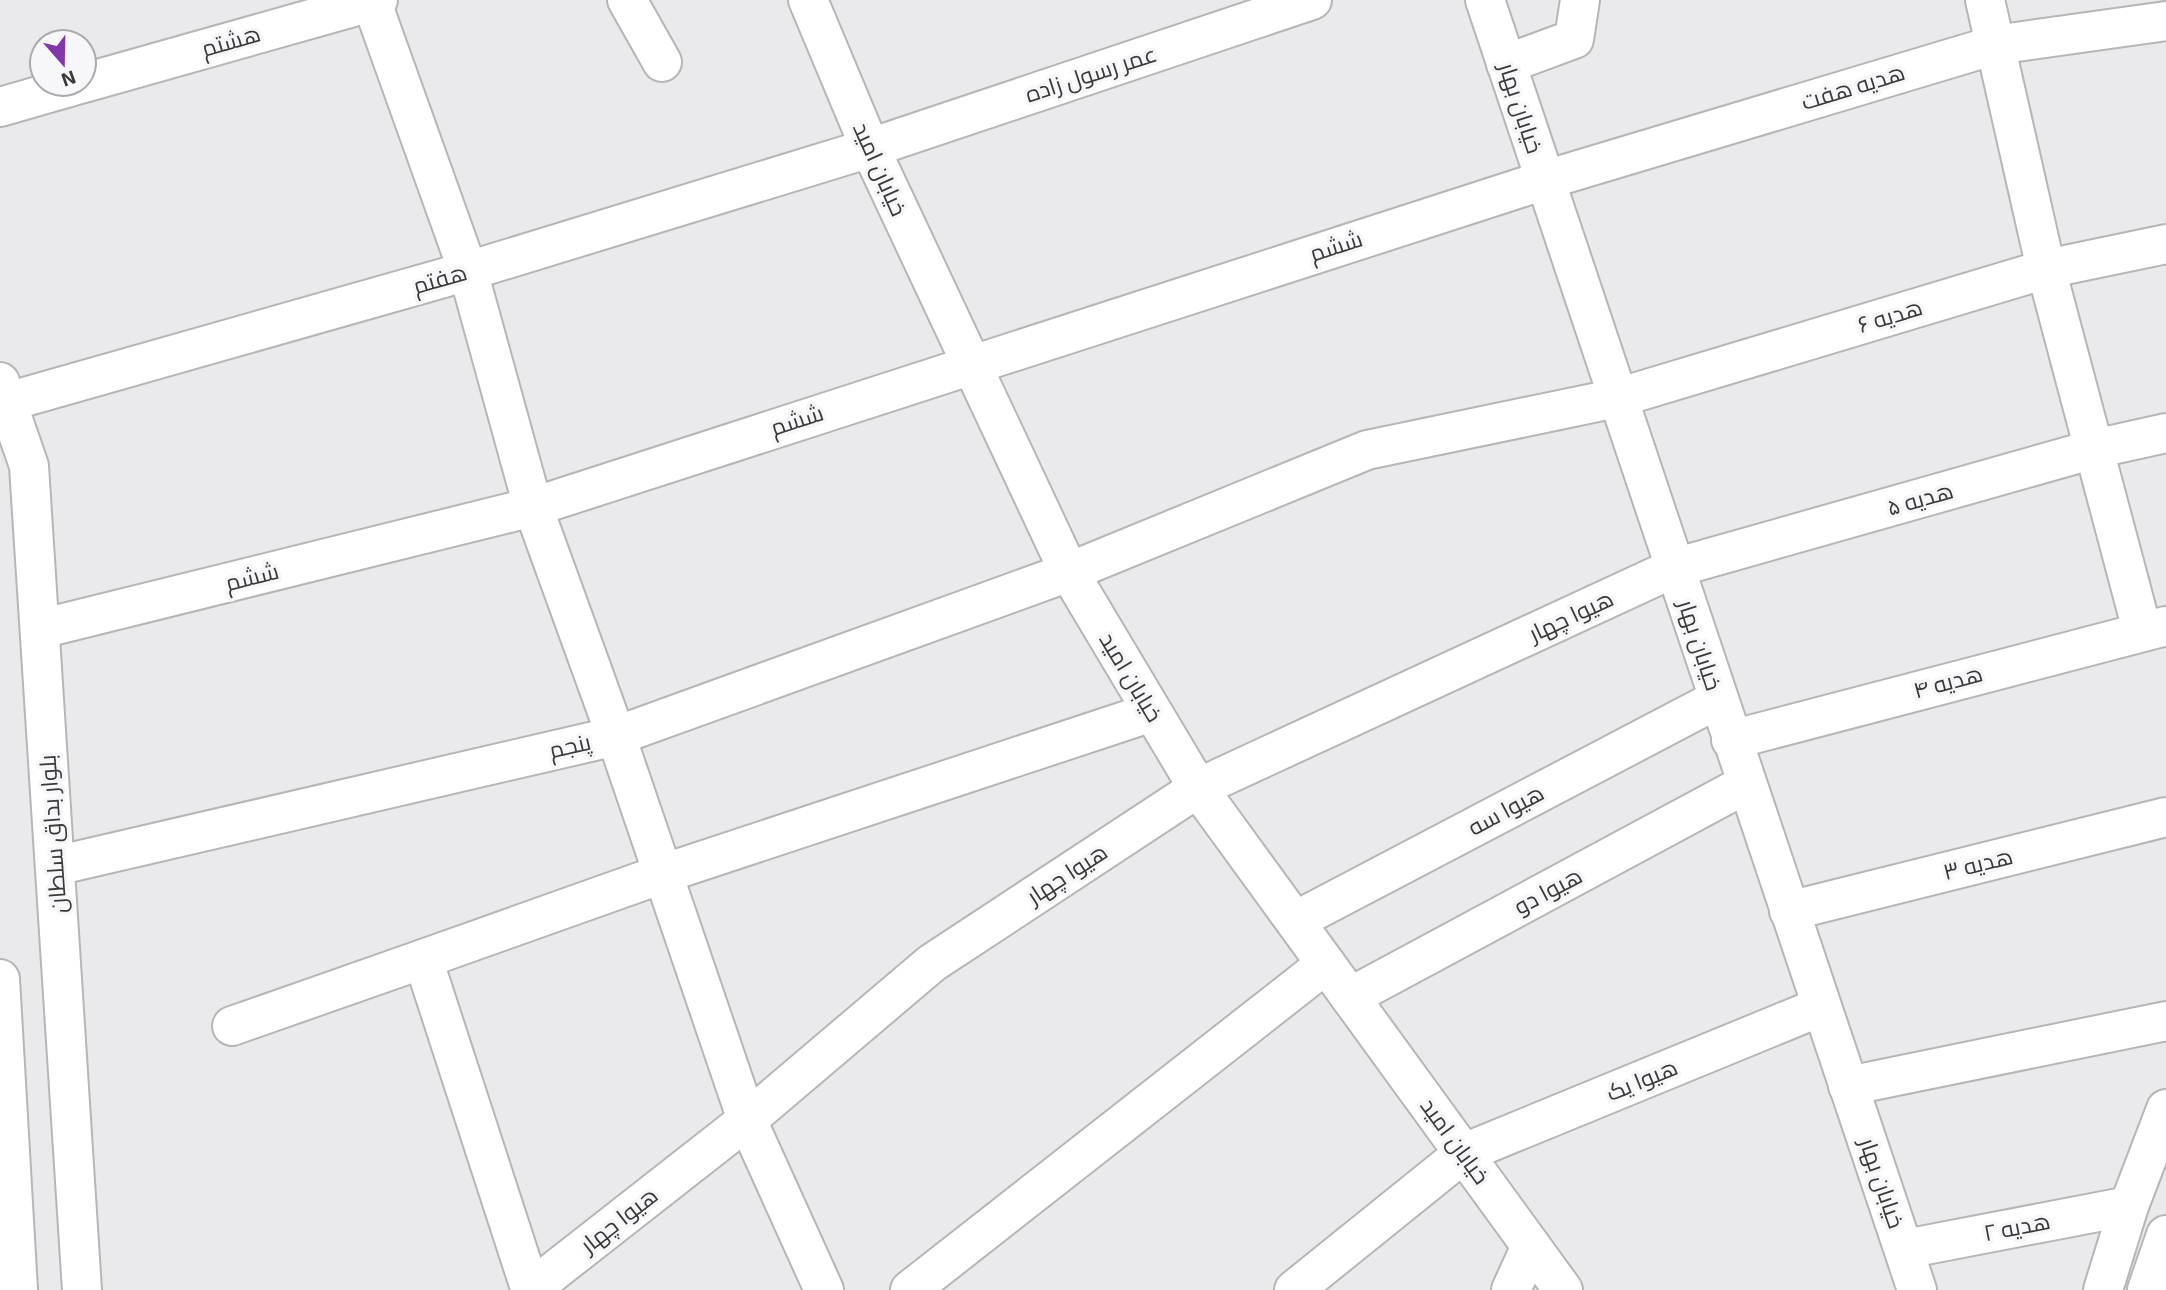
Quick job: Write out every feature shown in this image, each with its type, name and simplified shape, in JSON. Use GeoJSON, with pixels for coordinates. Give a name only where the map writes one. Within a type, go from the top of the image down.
{"type":"FeatureCollection","features":[{"type":"Feature","properties":{"kind":"street"},"geometry":{"type":"LineString","coordinates":[[627,0],[662,62]]}},
{"type":"Feature","properties":{"kind":"street","name":"خیابان امید"},"geometry":{"type":"LineString","coordinates":[[808,0],[870,148],[1069,572],[1198,788],[1563,1290]]}},
{"type":"Feature","properties":{"kind":"street","name":"عمر رسول زاده"},"geometry":{"type":"LineString","coordinates":[[870,148],[1312,0]]}},
{"type":"Feature","properties":{"kind":"street","name":"خیابان بهار"},"geometry":{"type":"LineString","coordinates":[[1485,0],[1820,1007],[1917,1290]]}},
{"type":"Feature","properties":{"kind":"street"},"geometry":{"type":"LineString","coordinates":[[1506,64],[1574,39],[1580,0]]}},
{"type":"Feature","properties":{"kind":"street"},"geometry":{"type":"LineString","coordinates":[[1985,0],[2046,269],[2094,449],[2154,628]]}},
{"type":"Feature","properties":{"kind":"street"},"geometry":{"type":"LineString","coordinates":[[373,1],[468,271],[533,507],[616,736],[747,1120],[824,1290]]}},
{"type":"Feature","properties":{"kind":"street","name":"هشتم"},"geometry":{"type":"LineString","coordinates":[[98,78],[373,1]]}},
{"type":"Feature","properties":{"kind":"street","name":"هدیه هفت"},"geometry":{"type":"LineString","coordinates":[[1545,180],[1995,45],[2166,21]]}},
{"type":"Feature","properties":{"kind":"street","name":"هشتم"},"geometry":{"type":"LineString","coordinates":[[0,107],[31,98]]}},
{"type":"Feature","properties":{"kind":"street","name":"هفتم"},"geometry":{"type":"LineString","coordinates":[[4,392],[468,271],[870,148]]}},
{"type":"Feature","properties":{"kind":"street","name":"ششم"},"geometry":{"type":"LineString","coordinates":[[40,629],[533,507],[1545,180]]}},
{"type":"Feature","properties":{"kind":"street","name":"هدیه ۶"},"geometry":{"type":"LineString","coordinates":[[1069,572],[1367,450],[1618,398],[2046,269],[2166,244]]}},
{"type":"Feature","properties":{"kind":"street","name":"بلوار بداق سلطان"},"geometry":{"type":"LineString","coordinates":[[4,392],[29,466],[82,1290]]}},
{"type":"Feature","properties":{"kind":"street","name":"هدیه ۵"},"geometry":{"type":"LineString","coordinates":[[1674,568],[2094,449],[2166,433]]}},
{"type":"Feature","properties":{"kind":"street","name":"هیوا چهار"},"geometry":{"type":"LineString","coordinates":[[530,1289],[747,1120],[932,963],[1198,788],[1674,568]]}},
{"type":"Feature","properties":{"kind":"street","name":"پنجم"},"geometry":{"type":"LineString","coordinates":[[55,866],[616,736],[1069,572]]}},
{"type":"Feature","properties":{"kind":"street","name":"هدیه ۴"},"geometry":{"type":"LineString","coordinates":[[1731,740],[2154,628]]}},
{"type":"Feature","properties":{"kind":"street","name":"هیوا سه"},"geometry":{"type":"LineString","coordinates":[[1294,921],[1718,699]]}},
{"type":"Feature","properties":{"kind":"street"},"geometry":{"type":"LineString","coordinates":[[232,1026],[662,874],[1152,712]]}},
{"type":"Feature","properties":{"kind":"street","name":"هیوا دو"},"geometry":{"type":"LineString","coordinates":[[1350,997],[1746,784]]}},
{"type":"Feature","properties":{"kind":"street","name":"هدیه ۳"},"geometry":{"type":"LineString","coordinates":[[1789,911],[2166,817]]}},
{"type":"Feature","properties":{"kind":"street"},"geometry":{"type":"LineString","coordinates":[[423,959],[530,1289]]}},
{"type":"Feature","properties":{"kind":"street"},"geometry":{"type":"LineString","coordinates":[[910,1290],[1326,964]]}},
{"type":"Feature","properties":{"kind":"street"},"geometry":{"type":"LineString","coordinates":[[0,979],[18,1290]]}},
{"type":"Feature","properties":{"kind":"street","name":"هیوا یک"},"geometry":{"type":"LineString","coordinates":[[1294,1290],[1464,1153],[1820,1007]]}},
{"type":"Feature","properties":{"kind":"street"},"geometry":{"type":"LineString","coordinates":[[1848,1086],[2166,1021]]}},
{"type":"Feature","properties":{"kind":"street"},"geometry":{"type":"LineString","coordinates":[[2102,1290],[2129,1206],[2166,1110]]}},
{"type":"Feature","properties":{"kind":"street","name":"هدیه ۲"},"geometry":{"type":"LineString","coordinates":[[1905,1249],[2129,1206]]}},
{"type":"Feature","properties":{"kind":"street"},"geometry":{"type":"LineString","coordinates":[[2147,1290],[2166,1235]]}},
{"type":"Feature","properties":{"kind":"street"},"geometry":{"type":"LineString","coordinates":[[1511,1290],[1531,1246]]}}]}
